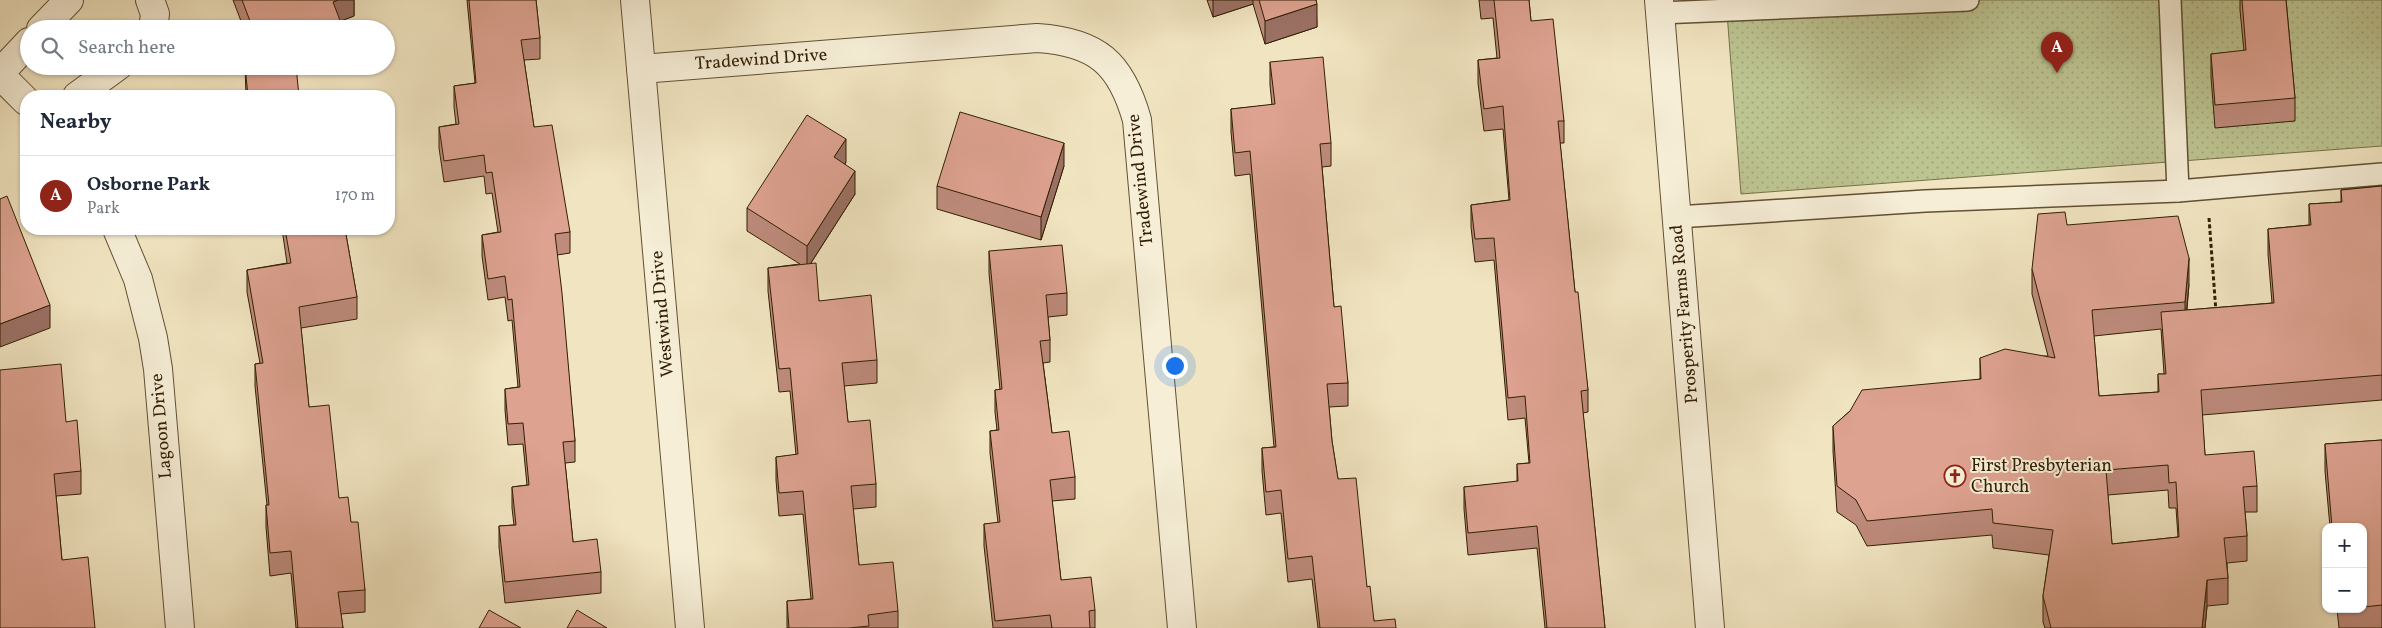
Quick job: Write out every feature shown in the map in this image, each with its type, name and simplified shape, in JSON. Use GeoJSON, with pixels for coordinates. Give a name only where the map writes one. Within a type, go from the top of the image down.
{"type":"FeatureCollection","features":[{"type":"Feature","properties":{"kind":"street"},"geometry":{"type":"LineString","coordinates":[[50,20],[68,0]]}},
{"type":"Feature","properties":{"kind":"street"},"geometry":{"type":"LineString","coordinates":[[150,0],[155,14],[154,20]]}},
{"type":"Feature","properties":{"kind":"street","name":"Westwind Drive"},"geometry":{"type":"LineString","coordinates":[[635,0],[690,628]]}},
{"type":"Feature","properties":{"kind":"street","name":"Prosperity Farms Road"},"geometry":{"type":"LineString","coordinates":[[1659,7],[1710,628]]}},
{"type":"Feature","properties":{"kind":"street","name":"Tradewind Drive"},"geometry":{"type":"LineString","coordinates":[[641,69],[1037,38],[1066,40],[1093,51],[1114,69],[1130,93],[1137,120],[1182,628]]}},
{"type":"Feature","properties":{"kind":"street"},"geometry":{"type":"LineString","coordinates":[[20,52],[0,74],[20,94]]}},
{"type":"Feature","properties":{"kind":"street"},"geometry":{"type":"LineString","coordinates":[[85,90],[106,75]]}},
{"type":"Feature","properties":{"kind":"street","name":"Lagoon Drive"},"geometry":{"type":"LineString","coordinates":[[120,235],[138,279],[158,369],[180,628]]}},
{"type":"Feature","properties":{"kind":"lane"},"geometry":{"type":"LineString","coordinates":[[1659,7],[1968,0]]}},
{"type":"Feature","properties":{"kind":"lane"},"geometry":{"type":"LineString","coordinates":[[2170,0],[2178,191]]}},
{"type":"Feature","properties":{"kind":"lane"},"geometry":{"type":"LineString","coordinates":[[1677,217],[1925,201],[2178,191],[2382,174]]}},
{"type":"Feature","properties":{"kind":"path"},"geometry":{"type":"LineString","coordinates":[[2207,188],[2216,313]]}},
{"type":"Feature","properties":{"kind":"green space"},"geometry":{"type":"Polygon","coordinates":[[[1726,0],[2382,0],[2382,146],[1741,194],[1726,0]]]}},
{"type":"Feature","properties":{"kind":"building"},"geometry":{"type":"Polygon","coordinates":[[[242,0],[338,0],[333,2],[340,20],[250,20],[242,0]]]}},
{"type":"Feature","properties":{"kind":"building"},"geometry":{"type":"Polygon","coordinates":[[[469,0],[536,0],[540,38],[521,40],[534,127],[552,125],[570,232],[555,234],[575,441],[563,442],[573,542],[597,539],[601,572],[505,582],[499,526],[516,525],[512,487],[529,485],[523,423],[508,424],[505,389],[520,387],[512,299],[508,300],[505,276],[488,279],[482,235],[501,232],[492,172],[486,173],[484,155],[444,161],[439,127],[459,124],[454,86],[476,83],[469,0]]]}},
{"type":"Feature","properties":{"kind":"building"},"geometry":{"type":"Polygon","coordinates":[[[1259,0],[1316,0],[1317,4],[1265,21],[1259,0]]]}},
{"type":"Feature","properties":{"kind":"building"},"geometry":{"type":"Polygon","coordinates":[[[1494,0],[1529,0],[1531,21],[1553,19],[1564,121],[1558,121],[1575,292],[1578,292],[1588,390],[1581,391],[1605,628],[1547,628],[1537,526],[1468,533],[1464,487],[1518,481],[1517,464],[1530,463],[1525,396],[1508,398],[1494,238],[1475,239],[1471,205],[1510,200],[1503,106],[1484,109],[1478,60],[1500,58],[1494,0]]]}},
{"type":"Feature","properties":{"kind":"building"},"geometry":{"type":"Polygon","coordinates":[[[2242,0],[2286,0],[2295,98],[2215,105],[2211,54],[2246,50],[2242,0]]]}},
{"type":"Feature","properties":{"kind":"building"},"geometry":{"type":"Polygon","coordinates":[[[1323,57],[1331,143],[1320,144],[1334,307],[1341,306],[1348,383],[1327,384],[1332,441],[1338,479],[1356,478],[1367,587],[1370,586],[1374,621],[1395,619],[1396,628],[1320,628],[1312,556],[1288,559],[1281,490],[1266,492],[1262,448],[1276,447],[1250,151],[1235,153],[1231,109],[1275,104],[1270,62],[1323,57]]]}},
{"type":"Feature","properties":{"kind":"building"},"geometry":{"type":"Polygon","coordinates":[[[246,75],[297,75],[298,90],[247,90],[246,75]]]}},
{"type":"Feature","properties":{"kind":"building"},"geometry":{"type":"Polygon","coordinates":[[[960,112],[1064,143],[1041,217],[937,186],[960,112]]]}},
{"type":"Feature","properties":{"kind":"building"},"geometry":{"type":"Polygon","coordinates":[[[807,115],[846,139],[834,157],[855,171],[807,246],[747,208],[807,115]]]}},
{"type":"Feature","properties":{"kind":"building"},"geometry":{"type":"Polygon","coordinates":[[[2382,186],[2382,375],[2201,390],[2205,455],[2254,451],[2257,486],[2243,487],[2247,536],[2224,538],[2228,578],[2207,580],[2202,628],[2051,628],[2043,596],[2053,530],[1993,523],[1992,509],[1867,521],[1856,500],[1837,486],[1833,426],[1850,411],[1862,390],[1981,379],[1980,358],[2005,349],[2055,358],[2032,269],[2038,214],[2065,212],[2067,225],[2178,216],[2189,258],[2185,302],[2092,310],[2099,396],[2159,392],[2158,374],[2166,374],[2161,312],[2274,303],[2268,229],[2311,225],[2309,204],[2342,202],[2341,190],[2382,186]],[[2168,465],[2106,470],[2112,544],[2179,537],[2176,482],[2169,483],[2168,465]]]}},
{"type":"Feature","properties":{"kind":"building"},"geometry":{"type":"Polygon","coordinates":[[[7,196],[20,229],[20,235],[22,235],[50,305],[0,324],[0,199],[7,196]]]}},
{"type":"Feature","properties":{"kind":"building"},"geometry":{"type":"Polygon","coordinates":[[[286,235],[346,235],[357,297],[299,307],[309,407],[329,405],[339,498],[348,497],[351,522],[358,522],[365,590],[338,592],[343,628],[298,628],[291,551],[270,553],[266,505],[269,505],[255,364],[263,363],[247,270],[291,263],[286,235]]]}},
{"type":"Feature","properties":{"kind":"building"},"geometry":{"type":"Polygon","coordinates":[[[1062,245],[1067,293],[1046,295],[1050,340],[1040,341],[1052,433],[1069,431],[1075,477],[1050,480],[1061,580],[1091,577],[1095,610],[1089,611],[1090,628],[1052,628],[1050,615],[995,621],[984,524],[1000,522],[990,431],[999,430],[995,390],[1002,389],[989,251],[1062,245]]]}},
{"type":"Feature","properties":{"kind":"building"},"geometry":{"type":"Polygon","coordinates":[[[816,263],[819,301],[871,295],[877,360],[842,363],[848,422],[870,420],[876,484],[851,486],[859,565],[893,562],[898,611],[868,615],[869,626],[789,628],[787,601],[813,599],[803,491],[779,493],[776,457],[798,454],[790,368],[779,369],[768,268],[816,263]]]}},
{"type":"Feature","properties":{"kind":"building"},"geometry":{"type":"Polygon","coordinates":[[[61,364],[66,422],[77,420],[81,471],[54,474],[62,560],[88,557],[95,628],[0,628],[0,370],[61,364]]]}},
{"type":"Feature","properties":{"kind":"building"},"geometry":{"type":"Polygon","coordinates":[[[2382,440],[2382,605],[2367,607],[2367,523],[2332,523],[2325,444],[2382,440]]]}},
{"type":"Feature","properties":{"kind":"building"},"geometry":{"type":"Polygon","coordinates":[[[489,610],[521,628],[479,628],[489,610]]]}},
{"type":"Feature","properties":{"kind":"building"},"geometry":{"type":"Polygon","coordinates":[[[577,610],[607,628],[567,628],[577,610]]]}},
{"type":"Feature","properties":{"kind":"place","name":"Osborne Park"},"geometry":{"type":"Point","coordinates":[2057,73]}},
{"type":"Feature","properties":{"kind":"place","name":"First Presbyterian Church"},"geometry":{"type":"Point","coordinates":[1955,476]}}]}
